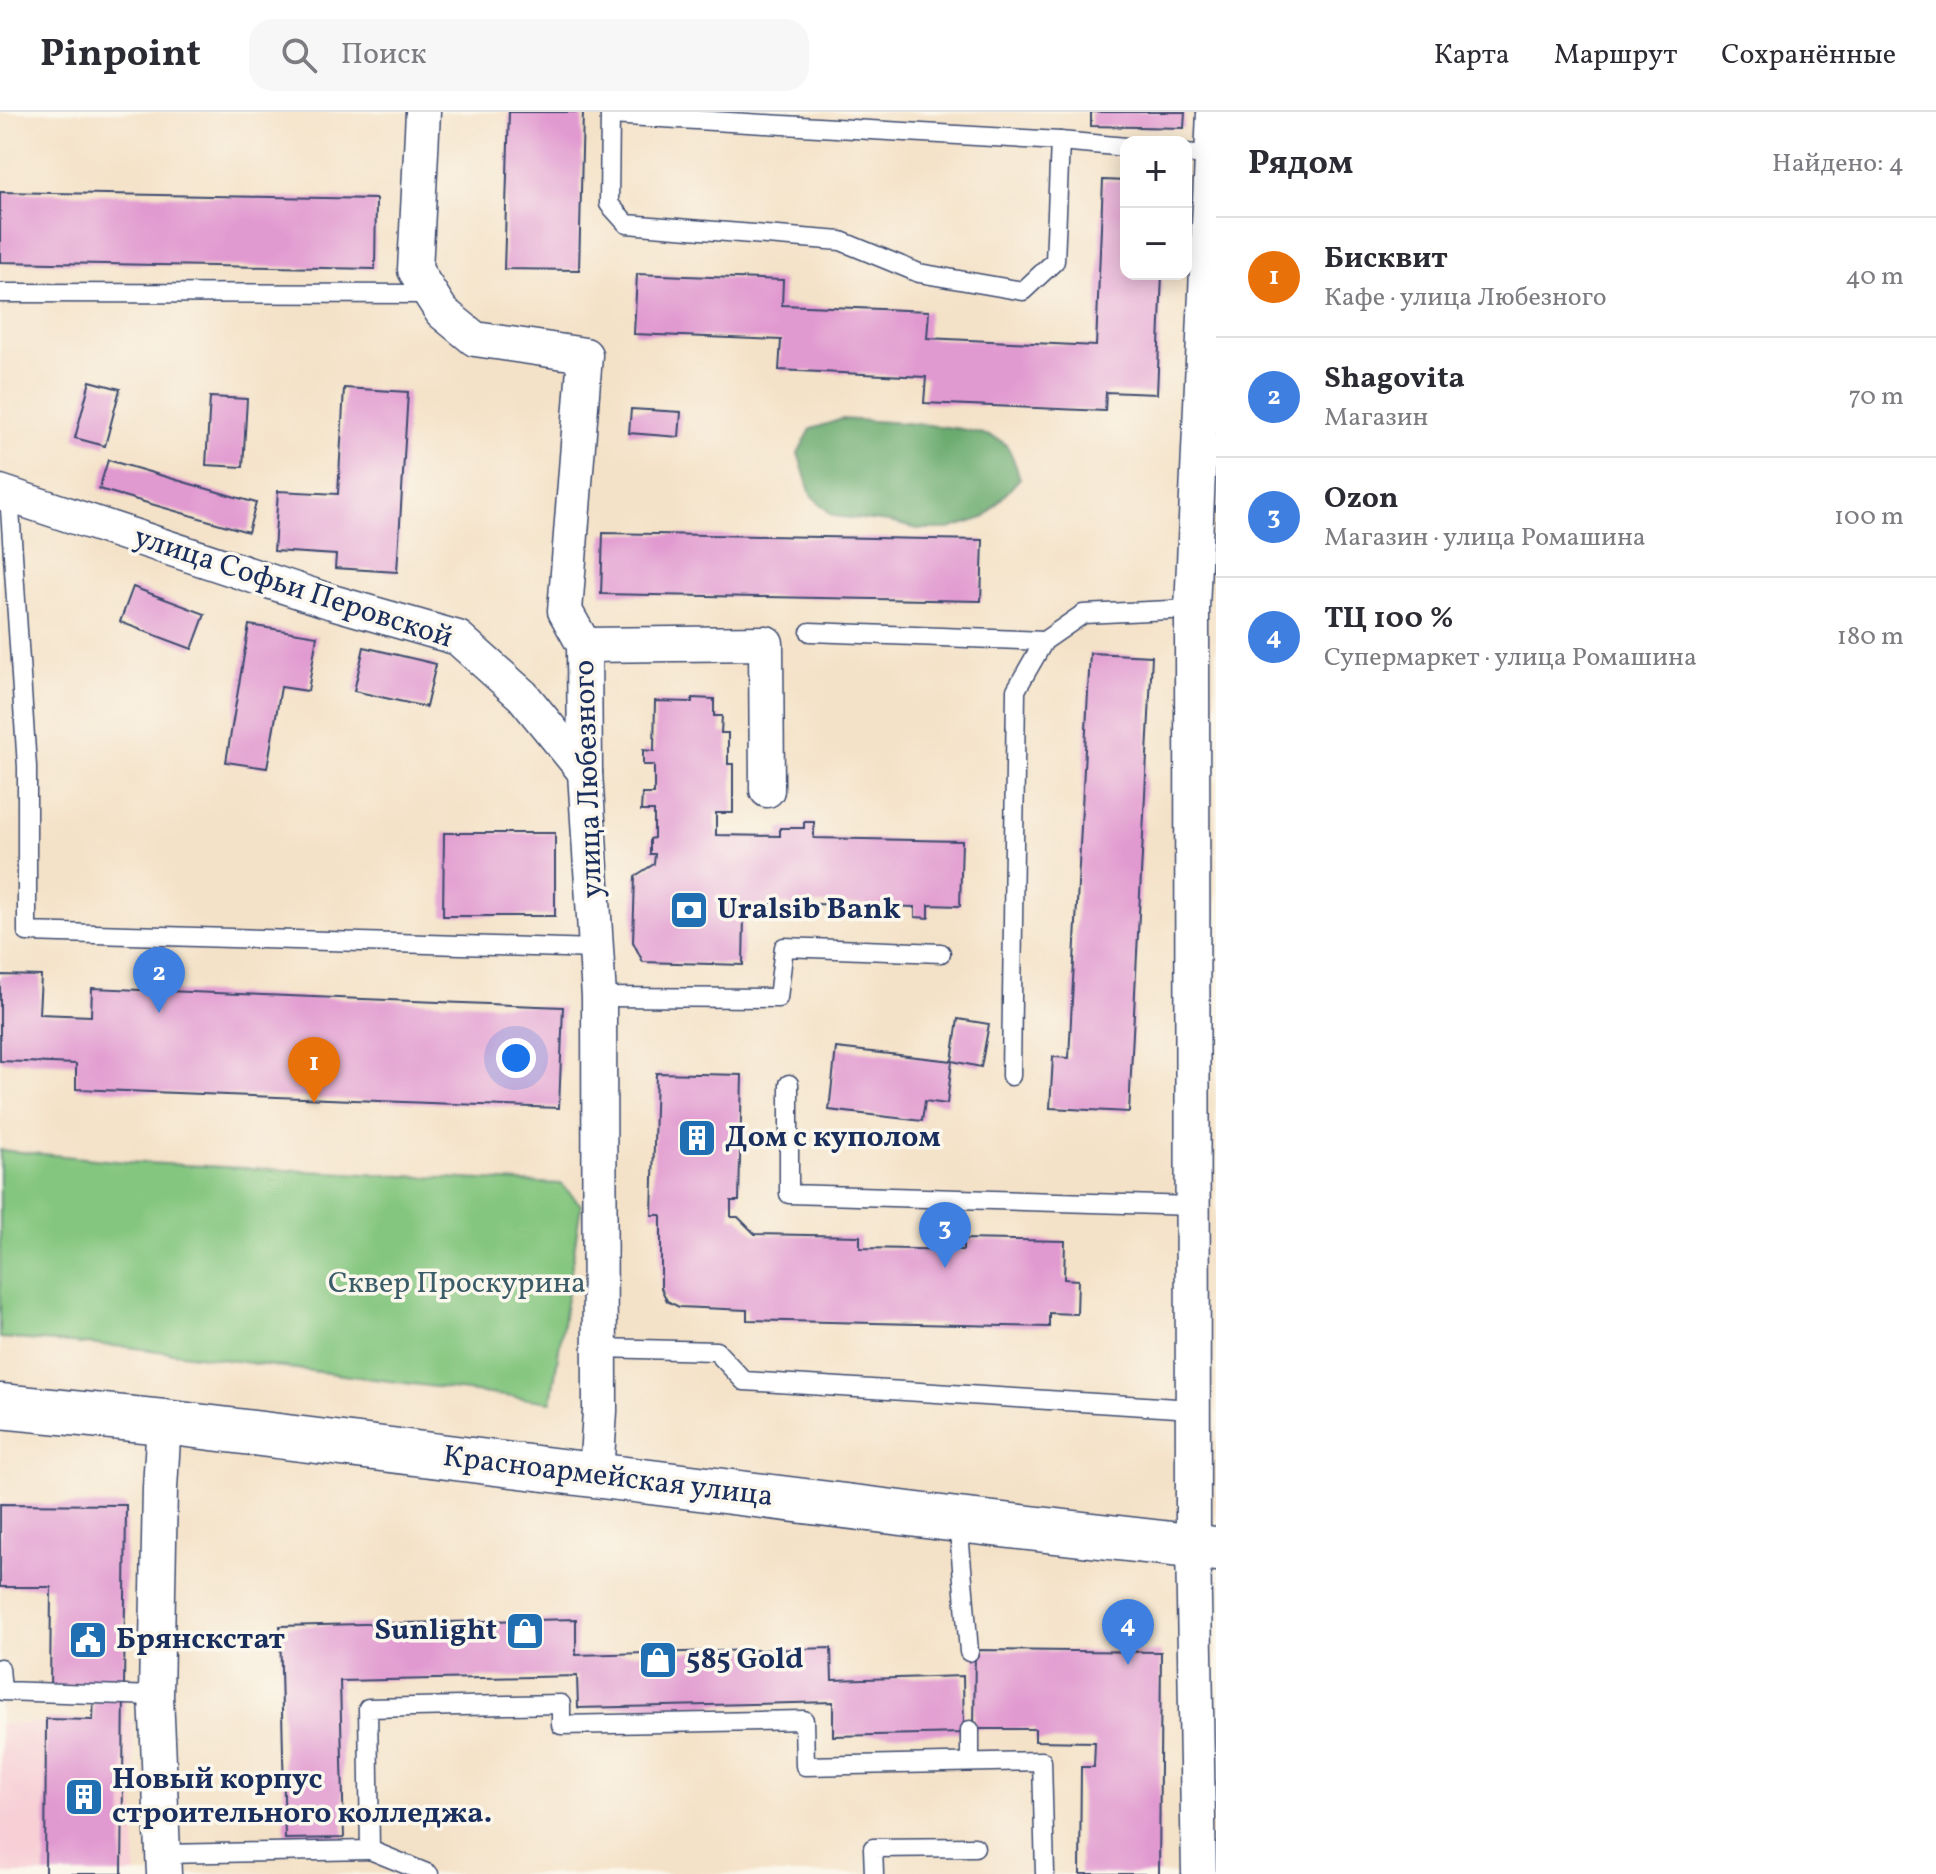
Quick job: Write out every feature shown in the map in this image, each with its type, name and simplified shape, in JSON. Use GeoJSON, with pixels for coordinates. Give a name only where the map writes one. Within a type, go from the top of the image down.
{"type":"FeatureCollection","features":[{"type":"Feature","properties":{"kind":"main road","name":"Красноармейская улица"},"geometry":{"type":"LineString","coordinates":[[0,1406],[164,1422],[958,1520],[1204,1547]]}},
{"type":"Feature","properties":{"kind":"street","name":"улица Любезного"},"geometry":{"type":"LineString","coordinates":[[423,112],[415,270],[442,312],[475,339],[585,355],[565,611],[584,645],[585,772],[599,997],[600,1411],[596,1475]]}},
{"type":"Feature","properties":{"kind":"street"},"geometry":{"type":"LineString","coordinates":[[1199,1874],[1204,1492],[1193,1409],[1204,1287],[1193,1206],[1204,726],[1192,609],[1205,558],[1200,155],[1214,112]]}},
{"type":"Feature","properties":{"kind":"street","name":"улица Софьи Перовской"},"geometry":{"type":"LineString","coordinates":[[5,493],[332,602],[458,638],[523,696],[585,772]]}},
{"type":"Feature","properties":{"kind":"street"},"geometry":{"type":"LineString","coordinates":[[584,645],[766,643],[767,790]]}},
{"type":"Feature","properties":{"kind":"street"},"geometry":{"type":"LineString","coordinates":[[164,1422],[156,1696],[164,1864]]}},
{"type":"Feature","properties":{"kind":"lane"},"geometry":{"type":"LineString","coordinates":[[1060,141],[1055,261],[1023,291],[919,273],[841,241],[627,224],[609,204],[610,113],[1060,141],[1120,146]]}},
{"type":"Feature","properties":{"kind":"lane"},"geometry":{"type":"LineString","coordinates":[[0,293],[431,294]]}},
{"type":"Feature","properties":{"kind":"lane"},"geometry":{"type":"LineString","coordinates":[[5,493],[27,767],[27,932],[596,949]]}},
{"type":"Feature","properties":{"kind":"lane"},"geometry":{"type":"LineString","coordinates":[[1011,1076],[1016,690],[1044,641],[1083,614],[1192,609]]}},
{"type":"Feature","properties":{"kind":"lane"},"geometry":{"type":"LineString","coordinates":[[810,632],[1044,641]]}},
{"type":"Feature","properties":{"kind":"lane"},"geometry":{"type":"LineString","coordinates":[[599,997],[778,998],[784,947],[941,953]]}},
{"type":"Feature","properties":{"kind":"lane"},"geometry":{"type":"LineString","coordinates":[[789,1084],[789,1194],[1193,1206]]}},
{"type":"Feature","properties":{"kind":"lane"},"geometry":{"type":"LineString","coordinates":[[600,1348],[716,1351],[744,1381],[1193,1409]]}},
{"type":"Feature","properties":{"kind":"lane"},"geometry":{"type":"LineString","coordinates":[[958,1520],[969,1652]]}},
{"type":"Feature","properties":{"kind":"lane"},"geometry":{"type":"LineString","coordinates":[[0,1668],[2,1691],[156,1696]]}},
{"type":"Feature","properties":{"kind":"lane"},"geometry":{"type":"LineString","coordinates":[[370,1850],[368,1708],[561,1704],[561,1725],[804,1720],[805,1766],[1042,1761],[1045,1874]]}},
{"type":"Feature","properties":{"kind":"lane"},"geometry":{"type":"LineString","coordinates":[[970,1730],[970,1762]]}},
{"type":"Feature","properties":{"kind":"lane"},"geometry":{"type":"LineString","coordinates":[[874,1874],[873,1848],[975,1847]]}},
{"type":"Feature","properties":{"kind":"lane"},"geometry":{"type":"LineString","coordinates":[[164,1864],[370,1850],[429,1874]]}},
{"type":"Feature","properties":{"kind":"shaded area"},"geometry":{"type":"Polygon","coordinates":[[[133,1721],[136,1874],[0,1874],[0,1724],[133,1721]]]}},
{"type":"Feature","properties":{"kind":"green space"},"geometry":{"type":"Polygon","coordinates":[[[842,419],[952,428],[992,437],[1005,444],[1020,478],[984,518],[949,529],[918,529],[889,522],[833,516],[811,495],[798,453],[811,429],[842,419]]]}},
{"type":"Feature","properties":{"kind":"green space","name":"Сквер Проскурина"},"geometry":{"type":"Polygon","coordinates":[[[0,1150],[127,1162],[561,1184],[581,1205],[551,1402],[127,1347],[0,1338],[0,1150]]]}},
{"type":"Feature","properties":{"kind":"building"},"geometry":{"type":"Polygon","coordinates":[[[509,112],[583,112],[579,270],[504,269],[509,112]]]}},
{"type":"Feature","properties":{"kind":"building"},"geometry":{"type":"Polygon","coordinates":[[[1091,112],[1185,112],[1184,128],[1091,126],[1091,112]]]}},
{"type":"Feature","properties":{"kind":"building"},"geometry":{"type":"Polygon","coordinates":[[[1103,180],[1120,181],[1120,280],[1162,280],[1157,394],[1106,392],[1105,411],[924,403],[926,377],[779,370],[781,340],[634,334],[637,274],[783,280],[782,305],[929,311],[927,338],[1096,346],[1103,180]]]}},
{"type":"Feature","properties":{"kind":"building"},"geometry":{"type":"Polygon","coordinates":[[[0,192],[376,199],[375,269],[0,262],[0,192]]]}},
{"type":"Feature","properties":{"kind":"building"},"geometry":{"type":"Polygon","coordinates":[[[90,381],[120,389],[105,446],[75,438],[90,381]]]}},
{"type":"Feature","properties":{"kind":"building"},"geometry":{"type":"Polygon","coordinates":[[[344,388],[408,392],[397,572],[335,568],[336,555],[274,551],[278,491],[338,494],[344,388]]]}},
{"type":"Feature","properties":{"kind":"building"},"geometry":{"type":"Polygon","coordinates":[[[210,397],[247,399],[243,467],[206,465],[210,397]]]}},
{"type":"Feature","properties":{"kind":"building"},"geometry":{"type":"Polygon","coordinates":[[[631,409],[681,412],[679,437],[629,433],[631,409]]]}},
{"type":"Feature","properties":{"kind":"building"},"geometry":{"type":"Polygon","coordinates":[[[108,460],[256,503],[248,532],[99,489],[108,460]]]}},
{"type":"Feature","properties":{"kind":"building"},"geometry":{"type":"Polygon","coordinates":[[[603,533],[983,540],[981,601],[601,594],[603,533]]]}},
{"type":"Feature","properties":{"kind":"building"},"geometry":{"type":"Polygon","coordinates":[[[133,587],[205,614],[192,649],[120,622],[133,587]]]}},
{"type":"Feature","properties":{"kind":"building"},"geometry":{"type":"Polygon","coordinates":[[[249,625],[317,636],[308,691],[281,687],[267,768],[226,762],[249,625]]]}},
{"type":"Feature","properties":{"kind":"building"},"geometry":{"type":"Polygon","coordinates":[[[364,647],[436,664],[426,707],[354,691],[364,647]]]}},
{"type":"Feature","properties":{"kind":"building"},"geometry":{"type":"Polygon","coordinates":[[[1090,653],[1152,656],[1129,1112],[1050,1108],[1053,1057],[1069,1058],[1090,653]]]}},
{"type":"Feature","properties":{"kind":"building"},"geometry":{"type":"Polygon","coordinates":[[[692,698],[714,699],[714,716],[722,716],[721,733],[728,733],[728,764],[733,764],[733,813],[716,813],[716,835],[780,836],[780,828],[804,828],[804,822],[814,822],[814,838],[962,841],[960,906],[929,905],[929,918],[915,917],[915,907],[884,906],[883,916],[866,916],[867,905],[810,904],[810,916],[790,915],[790,904],[767,904],[767,916],[744,916],[743,965],[643,962],[633,942],[635,876],[654,864],[655,854],[650,854],[650,839],[654,838],[654,811],[641,811],[642,794],[654,794],[654,765],[643,765],[643,750],[654,751],[655,701],[692,702],[692,698]]]}},
{"type":"Feature","properties":{"kind":"building"},"geometry":{"type":"Polygon","coordinates":[[[444,833],[555,833],[555,916],[443,916],[444,833]]]}},
{"type":"Feature","properties":{"kind":"building"},"geometry":{"type":"Polygon","coordinates":[[[0,975],[41,976],[39,1014],[91,1016],[92,988],[563,1007],[559,1108],[76,1089],[76,1064],[0,1061],[0,975]]]}},
{"type":"Feature","properties":{"kind":"building"},"geometry":{"type":"Polygon","coordinates":[[[958,1019],[989,1024],[981,1067],[952,1061],[958,1019]]]}},
{"type":"Feature","properties":{"kind":"building"},"geometry":{"type":"Polygon","coordinates":[[[836,1048],[952,1061],[947,1104],[925,1101],[922,1121],[829,1110],[836,1048]]]}},
{"type":"Feature","properties":{"kind":"building","name":"Дом с куполом"},"geometry":{"type":"Polygon","coordinates":[[[656,1073],[742,1075],[739,1201],[731,1201],[731,1217],[738,1217],[755,1234],[860,1236],[860,1248],[963,1250],[963,1239],[1065,1241],[1064,1279],[1078,1280],[1077,1314],[1049,1313],[1049,1327],[747,1320],[747,1310],[679,1307],[667,1301],[661,1288],[661,1215],[652,1215],[656,1073]]]}},
{"type":"Feature","properties":{"kind":"building","name":"Брянскстат"},"geometry":{"type":"Polygon","coordinates":[[[0,1504],[126,1505],[122,1874],[45,1874],[46,1719],[93,1720],[94,1693],[50,1693],[51,1587],[0,1587],[0,1504]]]}},
{"type":"Feature","properties":{"kind":"building"},"geometry":{"type":"Polygon","coordinates":[[[576,1619],[576,1655],[831,1648],[832,1680],[963,1676],[964,1733],[833,1736],[833,1702],[578,1708],[577,1676],[340,1681],[344,1838],[285,1839],[280,1626],[576,1619]]]}},
{"type":"Feature","properties":{"kind":"building"},"geometry":{"type":"Polygon","coordinates":[[[975,1650],[1161,1652],[1159,1874],[1080,1874],[1081,1767],[1094,1767],[1095,1742],[1035,1741],[1035,1729],[974,1729],[975,1650]]]}},
{"type":"Feature","properties":{"kind":"place","name":"Uralsib Bank"},"geometry":{"type":"Point","coordinates":[689,910]}},
{"type":"Feature","properties":{"kind":"place","name":"Shagovita"},"geometry":{"type":"Point","coordinates":[159,1013]}},
{"type":"Feature","properties":{"kind":"place","name":"Бисквит"},"geometry":{"type":"Point","coordinates":[314,1103]}},
{"type":"Feature","properties":{"kind":"place","name":"Дом с куполом"},"geometry":{"type":"Point","coordinates":[697,1138]}},
{"type":"Feature","properties":{"kind":"place","name":"Ozon"},"geometry":{"type":"Point","coordinates":[945,1268]}},
{"type":"Feature","properties":{"kind":"place","name":"Sunlight"},"geometry":{"type":"Point","coordinates":[525,1631]}},
{"type":"Feature","properties":{"kind":"place","name":"Брянскстат"},"geometry":{"type":"Point","coordinates":[88,1640]}},
{"type":"Feature","properties":{"kind":"place","name":"585 Gold"},"geometry":{"type":"Point","coordinates":[658,1660]}},
{"type":"Feature","properties":{"kind":"place","name":"ТЦ 100 %"},"geometry":{"type":"Point","coordinates":[1128,1665]}},
{"type":"Feature","properties":{"kind":"place","name":"Новый корпус строительного колледжа."},"geometry":{"type":"Point","coordinates":[84,1797]}}]}
